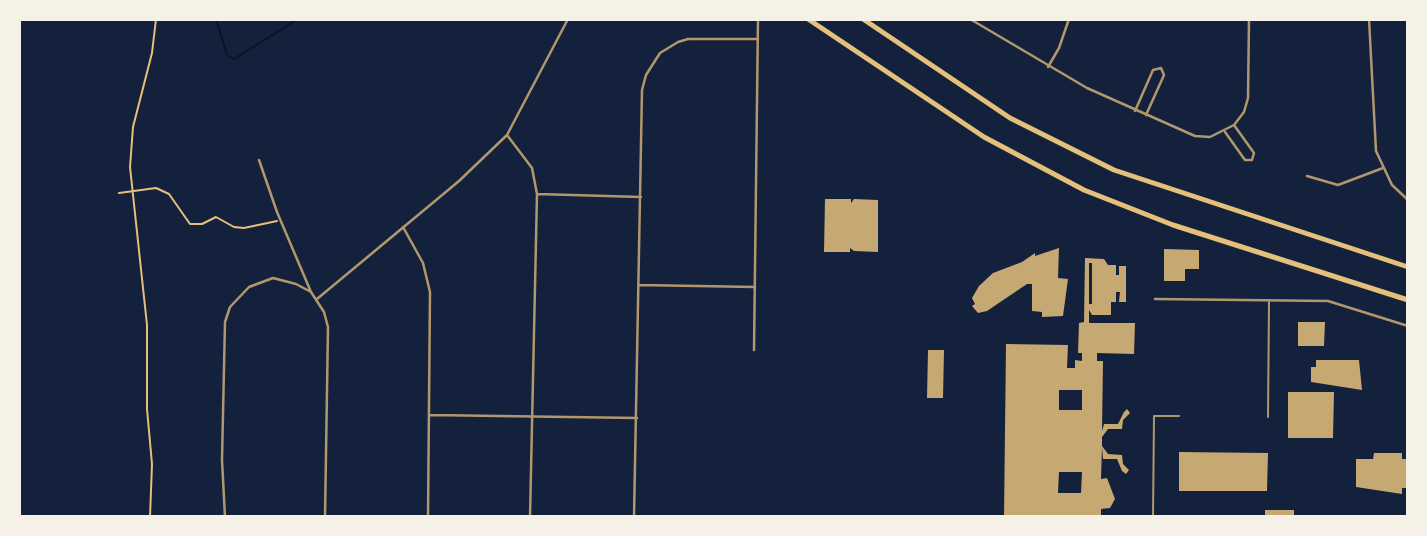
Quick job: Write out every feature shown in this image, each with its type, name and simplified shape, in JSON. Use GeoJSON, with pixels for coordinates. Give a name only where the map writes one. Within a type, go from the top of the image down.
{"type":"FeatureCollection","features":[{"type":"Feature","properties":{"kind":"highway"},"geometry":{"type":"LineString","coordinates":[[808,19],[984,137],[1073,185],[1173,225],[1408,300]]}},
{"type":"Feature","properties":{"kind":"highway"},"geometry":{"type":"LineString","coordinates":[[863,19],[1010,118],[1114,170],[1408,267]]}},
{"type":"Feature","properties":{"kind":"street"},"geometry":{"type":"LineString","coordinates":[[317,299],[507,135],[568,19]]}},
{"type":"Feature","properties":{"kind":"street"},"geometry":{"type":"LineString","coordinates":[[754,350],[758,19]]}},
{"type":"Feature","properties":{"kind":"street"},"geometry":{"type":"LineString","coordinates":[[970,19],[1048,67],[1135,111],[1195,136],[1225,132],[1244,112],[1248,98],[1249,19]]}},
{"type":"Feature","properties":{"kind":"street"},"geometry":{"type":"LineString","coordinates":[[1048,67],[1059,48],[1069,19]]}},
{"type":"Feature","properties":{"kind":"street"},"geometry":{"type":"LineString","coordinates":[[1369,19],[1376,151],[1392,185],[1408,200]]}},
{"type":"Feature","properties":{"kind":"street"},"geometry":{"type":"LineString","coordinates":[[634,517],[642,90],[653,62],[668,47],[688,39],[758,39]]}},
{"type":"Feature","properties":{"kind":"street"},"geometry":{"type":"LineString","coordinates":[[1135,111],[1153,70],[1161,68],[1164,75],[1146,115]]}},
{"type":"Feature","properties":{"kind":"street"},"geometry":{"type":"LineString","coordinates":[[1225,132],[1245,160],[1252,160],[1254,153],[1234,125]]}},
{"type":"Feature","properties":{"kind":"street"},"geometry":{"type":"LineString","coordinates":[[507,135],[532,168],[537,194],[530,517]]}},
{"type":"Feature","properties":{"kind":"street"},"geometry":{"type":"LineString","coordinates":[[259,160],[280,220],[328,327],[325,517]]}},
{"type":"Feature","properties":{"kind":"street"},"geometry":{"type":"LineString","coordinates":[[1307,176],[1338,185],[1383,168]]}},
{"type":"Feature","properties":{"kind":"street"},"geometry":{"type":"LineString","coordinates":[[537,194],[641,197]]}},
{"type":"Feature","properties":{"kind":"street"},"geometry":{"type":"LineString","coordinates":[[403,227],[423,263],[430,292],[428,517]]}},
{"type":"Feature","properties":{"kind":"street"},"geometry":{"type":"LineString","coordinates":[[225,517],[222,460],[224,349],[225,322],[230,307],[248,287],[273,278],[296,284],[311,292]]}},
{"type":"Feature","properties":{"kind":"street"},"geometry":{"type":"LineString","coordinates":[[639,285],[755,287]]}},
{"type":"Feature","properties":{"kind":"street"},"geometry":{"type":"LineString","coordinates":[[1155,299],[1328,301],[1408,326]]}},
{"type":"Feature","properties":{"kind":"street"},"geometry":{"type":"LineString","coordinates":[[430,415],[637,418]]}},
{"type":"Feature","properties":{"kind":"lane"},"geometry":{"type":"LineString","coordinates":[[1268,417],[1269,300]]}},
{"type":"Feature","properties":{"kind":"lane"},"geometry":{"type":"LineString","coordinates":[[1153,517],[1154,416],[1179,416]]}},
{"type":"Feature","properties":{"kind":"path"},"geometry":{"type":"LineString","coordinates":[[150,517],[152,457],[147,409],[147,325],[132,193],[132,127],[152,53],[156,19]]}},
{"type":"Feature","properties":{"kind":"path"},"geometry":{"type":"LineString","coordinates":[[119,193],[156,188],[169,194],[190,224],[202,224],[216,217],[234,227],[244,228],[280,220]]}},
{"type":"Feature","properties":{"kind":"building"},"geometry":{"type":"Polygon","coordinates":[[[825,199],[851,199],[851,203],[854,199],[878,200],[878,252],[854,251],[850,248],[850,252],[824,252],[825,199]]]}},
{"type":"Feature","properties":{"kind":"building"},"geometry":{"type":"Polygon","coordinates":[[[1059,248],[1058,278],[1068,279],[1063,316],[1042,317],[1042,312],[1032,311],[1032,284],[1027,284],[987,311],[978,313],[972,306],[975,304],[972,298],[979,286],[993,273],[1022,262],[1035,253],[1035,256],[1059,248]]]}},
{"type":"Feature","properties":{"kind":"building"},"geometry":{"type":"Polygon","coordinates":[[[1164,249],[1199,250],[1199,269],[1185,269],[1185,281],[1164,281],[1164,249]]]}},
{"type":"Feature","properties":{"kind":"building"},"geometry":{"type":"Polygon","coordinates":[[[1085,258],[1104,259],[1108,265],[1116,265],[1116,275],[1119,275],[1119,266],[1126,266],[1126,302],[1119,302],[1120,292],[1116,292],[1116,302],[1111,302],[1111,315],[1092,315],[1089,310],[1089,323],[1135,323],[1134,354],[1097,353],[1097,361],[1103,361],[1102,431],[1104,424],[1118,424],[1127,409],[1130,413],[1123,420],[1122,429],[1108,429],[1102,437],[1102,446],[1108,454],[1122,455],[1123,464],[1129,470],[1126,474],[1122,471],[1117,459],[1103,459],[1102,447],[1101,479],[1107,478],[1115,499],[1110,508],[1101,509],[1101,517],[1004,517],[1006,344],[1068,345],[1067,368],[1075,368],[1075,360],[1082,361],[1082,353],[1078,353],[1079,323],[1084,322],[1085,258]],[[1089,263],[1089,304],[1092,304],[1092,263],[1089,263]],[[1059,390],[1059,410],[1082,410],[1082,390],[1059,390]],[[1059,472],[1058,493],[1081,493],[1082,472],[1059,472]]]}},
{"type":"Feature","properties":{"kind":"building"},"geometry":{"type":"Polygon","coordinates":[[[1298,322],[1325,322],[1324,346],[1298,346],[1298,322]]]}},
{"type":"Feature","properties":{"kind":"building"},"geometry":{"type":"Polygon","coordinates":[[[928,350],[944,350],[943,398],[927,398],[928,350]]]}},
{"type":"Feature","properties":{"kind":"building"},"geometry":{"type":"Polygon","coordinates":[[[1316,360],[1359,360],[1362,390],[1311,382],[1311,367],[1316,367],[1316,360]]]}},
{"type":"Feature","properties":{"kind":"building"},"geometry":{"type":"Polygon","coordinates":[[[1288,392],[1334,392],[1333,438],[1288,438],[1288,392]]]}},
{"type":"Feature","properties":{"kind":"building"},"geometry":{"type":"Polygon","coordinates":[[[1179,452],[1268,453],[1267,491],[1179,491],[1179,452]]]}},
{"type":"Feature","properties":{"kind":"building"},"geometry":{"type":"Polygon","coordinates":[[[1374,453],[1402,453],[1402,459],[1408,459],[1408,488],[1402,488],[1402,494],[1356,487],[1356,459],[1373,459],[1374,453]]]}},
{"type":"Feature","properties":{"kind":"building"},"geometry":{"type":"Polygon","coordinates":[[[1265,510],[1294,510],[1294,517],[1265,517],[1265,510]]]}},
{"type":"Feature","properties":{"kind":"waterway"},"geometry":{"type":"LineString","coordinates":[[216,19],[227,55],[234,59],[298,19]]}}]}
